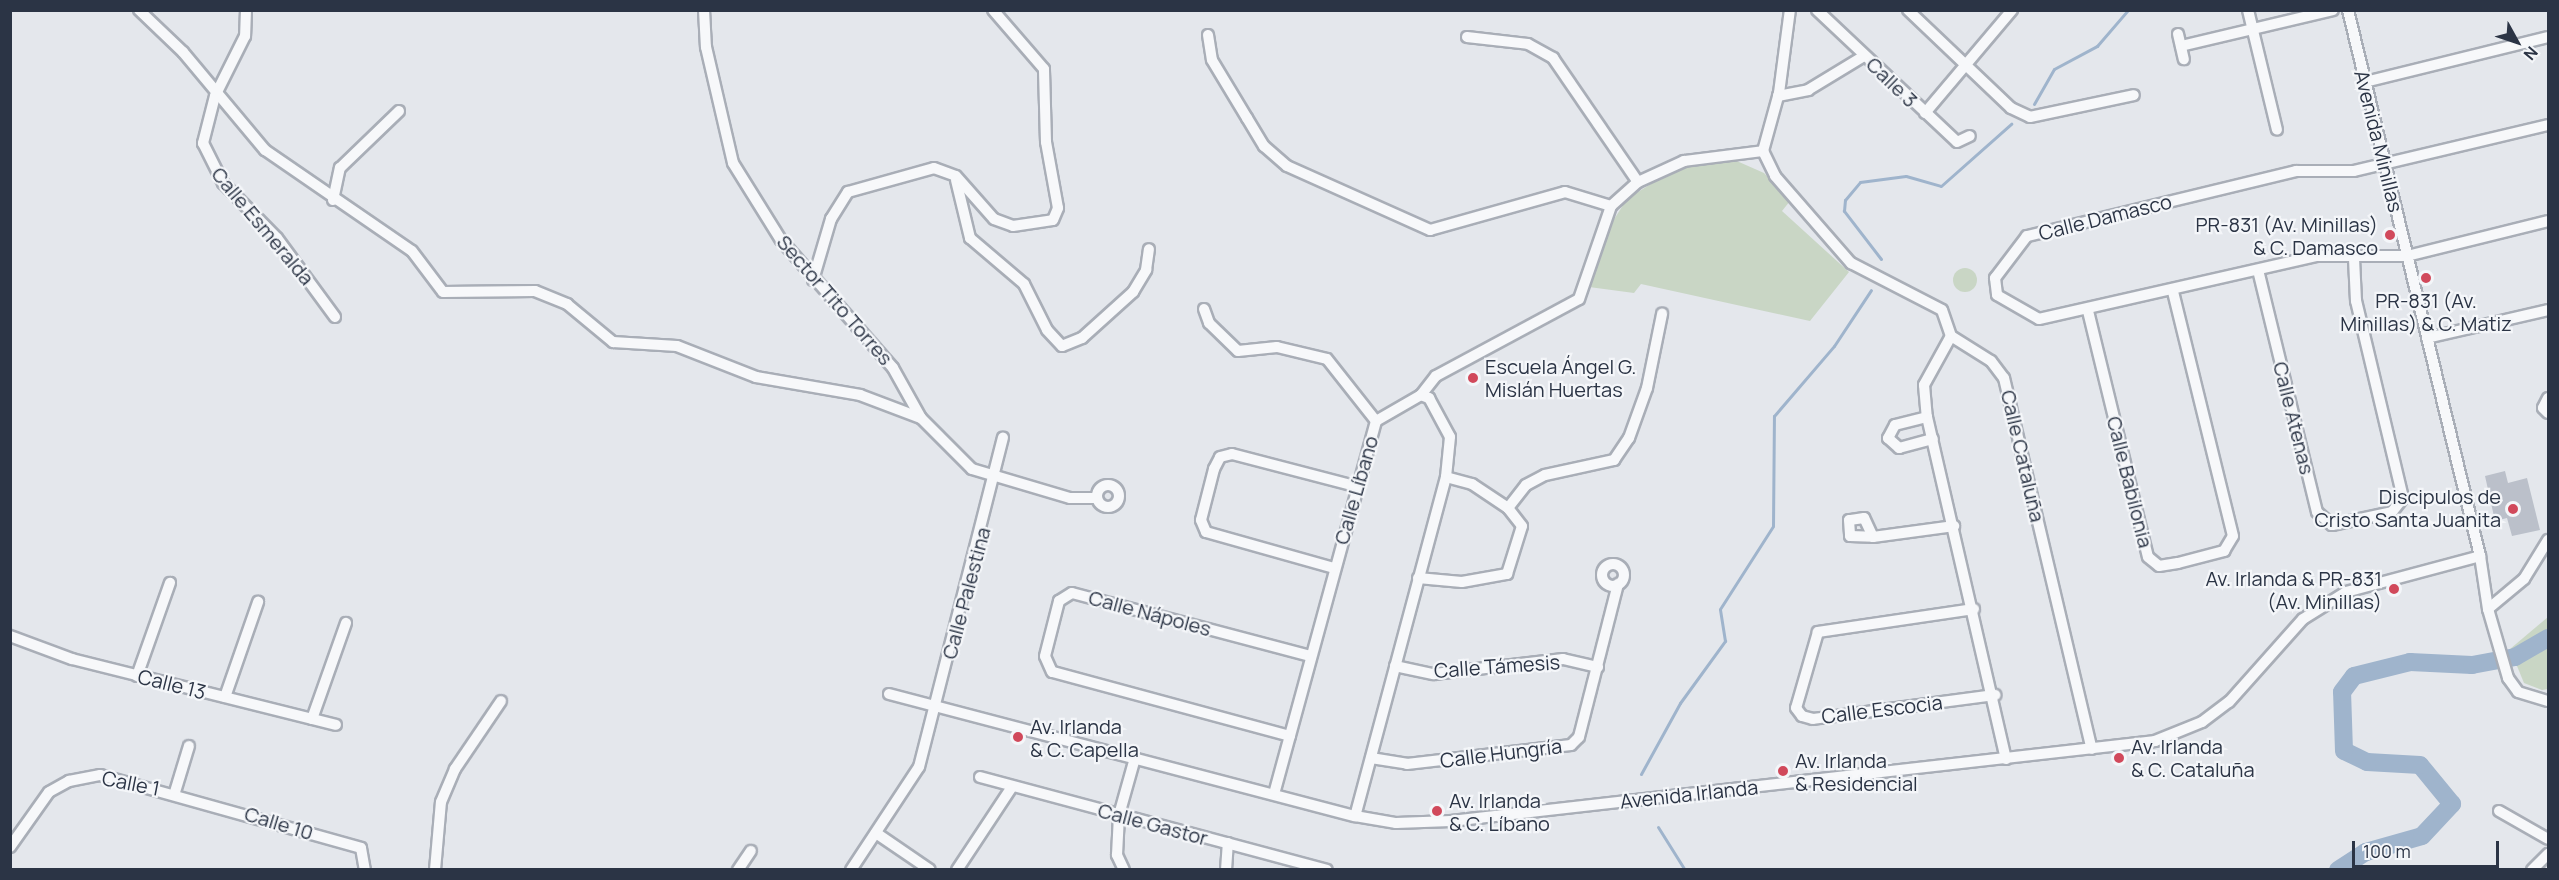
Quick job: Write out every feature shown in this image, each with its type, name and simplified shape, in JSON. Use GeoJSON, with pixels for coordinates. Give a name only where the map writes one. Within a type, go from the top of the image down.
{"type":"FeatureCollection","features":[{"type":"Feature","properties":{"kind":"street"},"geometry":{"type":"LineString","coordinates":[[139,10],[183,52],[215,96],[265,150],[333,200],[412,251],[443,292],[535,291],[567,304],[613,342],[677,346],[756,377],[860,395],[921,418],[972,469],[996,479],[1070,498],[1096,498]]}},
{"type":"Feature","properties":{"kind":"street","name":"Calle Esmeralda"},"geometry":{"type":"LineString","coordinates":[[246,10],[244,36],[215,96],[203,137],[214,171],[277,238],[335,317]]}},
{"type":"Feature","properties":{"kind":"street","name":"Sector Tito Torres"},"geometry":{"type":"LineString","coordinates":[[704,10],[706,47],[733,163],[813,280],[894,368],[921,418]]}},
{"type":"Feature","properties":{"kind":"street"},"geometry":{"type":"LineString","coordinates":[[813,280],[831,219],[848,192],[934,168],[956,176],[994,219],[1013,226],[1053,220],[1058,208],[1046,142],[1044,69],[993,10]]}},
{"type":"Feature","properties":{"kind":"street"},"geometry":{"type":"LineString","coordinates":[[1790,10],[1779,96],[1763,151],[1775,176],[1851,263],[1942,310],[1952,336],[1924,385],[1927,417],[1995,695],[2006,759]]}},
{"type":"Feature","properties":{"kind":"street","name":"Calle 3"},"geometry":{"type":"LineString","coordinates":[[1817,10],[1956,142],[1970,136]]}},
{"type":"Feature","properties":{"kind":"street"},"geometry":{"type":"LineString","coordinates":[[1908,10],[2003,100],[2030,117],[2134,95]]}},
{"type":"Feature","properties":{"kind":"street"},"geometry":{"type":"LineString","coordinates":[[1925,113],[2012,10]]}},
{"type":"Feature","properties":{"kind":"street"},"geometry":{"type":"LineString","coordinates":[[2248,10],[2277,130]]}},
{"type":"Feature","properties":{"kind":"street"},"geometry":{"type":"LineString","coordinates":[[2181,46],[2333,10]]}},
{"type":"Feature","properties":{"kind":"street","name":"Avenida Minillas"},"geometry":{"type":"LineString","coordinates":[[2348,10],[2480,556],[2488,609],[2495,634],[2508,678],[2518,692],[2548,701]]}},
{"type":"Feature","properties":{"kind":"street"},"geometry":{"type":"LineString","coordinates":[[2178,34],[2184,59]]}},
{"type":"Feature","properties":{"kind":"street"},"geometry":{"type":"LineString","coordinates":[[1208,35],[1212,60],[1264,146],[1287,166],[1430,230],[1565,192],[1611,206],[1638,183],[1684,161],[1763,151]]}},
{"type":"Feature","properties":{"kind":"street"},"geometry":{"type":"LineString","coordinates":[[1467,37],[1528,44],[1553,58],[1638,183]]}},
{"type":"Feature","properties":{"kind":"street"},"geometry":{"type":"LineString","coordinates":[[2365,82],[2548,37]]}},
{"type":"Feature","properties":{"kind":"street"},"geometry":{"type":"LineString","coordinates":[[1779,96],[1808,90],[1864,56]]}},
{"type":"Feature","properties":{"kind":"street"},"geometry":{"type":"LineString","coordinates":[[333,200],[340,168],[399,111]]}},
{"type":"Feature","properties":{"kind":"street","name":"Calle Damasco"},"geometry":{"type":"LineString","coordinates":[[2548,125],[2354,171],[2296,171],[2027,236],[1995,278],[1998,295],[2039,319],[2088,311],[2316,256],[2354,259],[2407,256],[2548,221]]}},
{"type":"Feature","properties":{"kind":"street"},"geometry":{"type":"LineString","coordinates":[[956,176],[970,238],[1024,284],[1047,330],[1062,345],[1082,338],[1133,292],[1146,270],[1149,249]]}},
{"type":"Feature","properties":{"kind":"street","name":"Calle Líbano"},"geometry":{"type":"LineString","coordinates":[[1274,794],[1355,486],[1376,421],[1421,395],[1436,376],[1579,298],[1611,206]]}},
{"type":"Feature","properties":{"kind":"street","name":"Calle Atenas"},"geometry":{"type":"LineString","coordinates":[[2258,270],[2317,512],[2332,525],[2392,512],[2403,498],[2355,301],[2354,259]]}},
{"type":"Feature","properties":{"kind":"street","name":"Calle Babilonia"},"geometry":{"type":"LineString","coordinates":[[2088,311],[2148,557],[2159,566],[2178,563],[2224,551],[2233,536],[2173,291]]}},
{"type":"Feature","properties":{"kind":"street"},"geometry":{"type":"LineString","coordinates":[[1204,309],[1209,323],[1238,351],[1277,347],[1327,359],[1376,421]]}},
{"type":"Feature","properties":{"kind":"street"},"geometry":{"type":"LineString","coordinates":[[2427,338],[2548,310]]}},
{"type":"Feature","properties":{"kind":"street"},"geometry":{"type":"LineString","coordinates":[[1508,508],[1526,485],[1545,475],[1596,469],[1614,460],[1629,438],[1647,388],[1662,314]]}},
{"type":"Feature","properties":{"kind":"street","name":"Calle Cataluña"},"geometry":{"type":"LineString","coordinates":[[1952,336],[1991,361],[2004,378],[2092,749]]}},
{"type":"Feature","properties":{"kind":"street"},"geometry":{"type":"LineString","coordinates":[[1355,816],[1446,477],[1450,437],[1429,398],[1421,395]]}},
{"type":"Feature","properties":{"kind":"street"},"geometry":{"type":"LineString","coordinates":[[2548,398],[2543,408],[2548,413]]}},
{"type":"Feature","properties":{"kind":"street"},"geometry":{"type":"LineString","coordinates":[[1927,417],[1895,425],[1888,438],[1899,448],[1933,439]]}},
{"type":"Feature","properties":{"kind":"street","name":"Calle Palestina"},"geometry":{"type":"LineString","coordinates":[[851,870],[919,767],[996,479],[1003,438]]}},
{"type":"Feature","properties":{"kind":"street"},"geometry":{"type":"LineString","coordinates":[[1334,568],[1206,532],[1201,520],[1214,469],[1220,457],[1232,454],[1355,486]]}},
{"type":"Feature","properties":{"kind":"street"},"geometry":{"type":"LineString","coordinates":[[1418,578],[1462,582],[1507,574],[1522,526],[1508,508],[1472,484],[1446,477]]}},
{"type":"Feature","properties":{"kind":"street"},"geometry":{"type":"LineString","coordinates":[[1873,537],[1954,526]]}},
{"type":"Feature","properties":{"kind":"street"},"geometry":{"type":"LineString","coordinates":[[2488,609],[2524,579],[2548,540]]}},
{"type":"Feature","properties":{"kind":"street","name":"Avenida Irlanda"},"geometry":{"type":"LineString","coordinates":[[889,694],[1355,816],[1396,823],[1451,821],[2155,741],[2202,722],[2229,702],[2303,619],[2346,592],[2480,556]]}},
{"type":"Feature","properties":{"kind":"street"},"geometry":{"type":"LineString","coordinates":[[138,676],[170,583]]}},
{"type":"Feature","properties":{"kind":"street","name":"Calle Hungría"},"geometry":{"type":"LineString","coordinates":[[1371,758],[1407,764],[1571,745],[1579,737],[1618,584]]}},
{"type":"Feature","properties":{"kind":"street","name":"Calle Nápoles"},"geometry":{"type":"LineString","coordinates":[[1290,736],[1052,672],[1045,656],[1056,612],[1059,601],[1072,593],[1311,656]]}},
{"type":"Feature","properties":{"kind":"street"},"geometry":{"type":"LineString","coordinates":[[225,697],[258,602]]}},
{"type":"Feature","properties":{"kind":"street","name":"Calle Escocia"},"geometry":{"type":"LineString","coordinates":[[1974,609],[1818,632],[1796,708],[1802,717],[1813,719],[1995,695]]}},
{"type":"Feature","properties":{"kind":"street"},"geometry":{"type":"LineString","coordinates":[[312,719],[346,623]]}},
{"type":"Feature","properties":{"kind":"street","name":"Calle 13"},"geometry":{"type":"LineString","coordinates":[[11,638],[138,676],[336,725]]}},
{"type":"Feature","properties":{"kind":"street","name":"Calle Támesis"},"geometry":{"type":"LineString","coordinates":[[1395,666],[1434,674],[1563,659],[1598,667]]}},
{"type":"Feature","properties":{"kind":"street"},"geometry":{"type":"LineString","coordinates":[[435,870],[446,791],[501,701]]}},
{"type":"Feature","properties":{"kind":"street"},"geometry":{"type":"LineString","coordinates":[[175,792],[189,746]]}},
{"type":"Feature","properties":{"kind":"street"},"geometry":{"type":"LineString","coordinates":[[1124,870],[1116,855],[1119,815],[1135,758]]}},
{"type":"Feature","properties":{"kind":"street","name":"Calle 1"},"geometry":{"type":"LineString","coordinates":[[10,846],[33,809],[69,781],[100,775],[175,792]]}},
{"type":"Feature","properties":{"kind":"street","name":"Calle Gastor"},"geometry":{"type":"LineString","coordinates":[[980,777],[1327,870]]}},
{"type":"Feature","properties":{"kind":"street"},"geometry":{"type":"LineString","coordinates":[[957,870],[1012,787]]}},
{"type":"Feature","properties":{"kind":"street","name":"Calle 10"},"geometry":{"type":"LineString","coordinates":[[175,792],[361,848],[365,870]]}},
{"type":"Feature","properties":{"kind":"street"},"geometry":{"type":"LineString","coordinates":[[2499,811],[2548,839]]}},
{"type":"Feature","properties":{"kind":"street"},"geometry":{"type":"LineString","coordinates":[[876,833],[930,870]]}},
{"type":"Feature","properties":{"kind":"street"},"geometry":{"type":"LineString","coordinates":[[1226,870],[1228,843]]}},
{"type":"Feature","properties":{"kind":"street"},"geometry":{"type":"LineString","coordinates":[[738,870],[751,851]]}},
{"type":"Feature","properties":{"kind":"street"},"geometry":{"type":"LineString","coordinates":[[2532,870],[2548,854]]}},
{"type":"Feature","properties":{"kind":"green space"},"geometry":{"type":"Polygon","coordinates":[[[1730,158],[1764,173],[1790,201],[1782,211],[1849,272],[1810,321],[1641,284],[1634,293],[1589,287],[1611,224],[1627,199],[1676,168],[1730,158]]]}},
{"type":"Feature","properties":{"kind":"green space"},"geometry":{"type":"Polygon","coordinates":[[[1965,268],[1973,272],[1977,280],[1973,288],[1965,292],[1957,288],[1953,280],[1957,272],[1965,268]]]}},
{"type":"Feature","properties":{"kind":"green space"},"geometry":{"type":"Polygon","coordinates":[[[2548,617],[2548,689],[2542,690],[2524,683],[2510,649],[2548,617]]]}},
{"type":"Feature","properties":{"kind":"building","name":"Discipulos de Cristo Santa Juanita"},"geometry":{"type":"Polygon","coordinates":[[[2505,471],[2508,483],[2527,478],[2540,530],[2512,536],[2507,518],[2495,521],[2485,476],[2505,471]]]}},
{"type":"Feature","properties":{"kind":"waterway"},"geometry":{"type":"LineString","coordinates":[[2034,104],[2054,69],[2097,46],[2128,10]]}},
{"type":"Feature","properties":{"kind":"waterway"},"geometry":{"type":"LineString","coordinates":[[1881,259],[1844,211],[1845,200],[1860,182],[1906,176],[1941,186],[2011,124]]}},
{"type":"Feature","properties":{"kind":"waterway"},"geometry":{"type":"LineString","coordinates":[[1641,774],[1680,703],[1725,641],[1720,609],[1773,526],[1774,416],[1834,346],[1871,290]]}},
{"type":"Feature","properties":{"kind":"waterway"},"geometry":{"type":"LineString","coordinates":[[2338,870],[2366,852],[2422,836],[2452,804],[2420,765],[2367,762],[2344,751],[2342,692],[2354,676],[2410,662],[2472,665],[2515,657],[2548,638]]}},
{"type":"Feature","properties":{"kind":"waterway"},"geometry":{"type":"LineString","coordinates":[[1658,827],[1685,870]]}},
{"type":"Feature","properties":{"kind":"place","name":"PR-831 (Av. Minillas) & C. Damasco"},"geometry":{"type":"Point","coordinates":[2390,235]}},
{"type":"Feature","properties":{"kind":"place","name":"PR-831 (Av. Minillas) & C. Matiz"},"geometry":{"type":"Point","coordinates":[2426,278]}},
{"type":"Feature","properties":{"kind":"place","name":"Escuela Ángel G. Mislán Huertas"},"geometry":{"type":"Point","coordinates":[1473,378]}},
{"type":"Feature","properties":{"kind":"place","name":"Discipulos de Cristo Santa Juanita"},"geometry":{"type":"Point","coordinates":[2513,509]}},
{"type":"Feature","properties":{"kind":"place","name":"Av. Irlanda & PR-831 (Av. Minillas)"},"geometry":{"type":"Point","coordinates":[2394,589]}},
{"type":"Feature","properties":{"kind":"place","name":"Av. Irlanda & C. Capella"},"geometry":{"type":"Point","coordinates":[1018,737]}},
{"type":"Feature","properties":{"kind":"place","name":"Av. Irlanda & C. Cataluña"},"geometry":{"type":"Point","coordinates":[2119,758]}},
{"type":"Feature","properties":{"kind":"place","name":"Av. Irlanda & Residencial"},"geometry":{"type":"Point","coordinates":[1783,771]}},
{"type":"Feature","properties":{"kind":"place","name":"Av. Irlanda & C. Líbano"},"geometry":{"type":"Point","coordinates":[1437,811]}}]}
